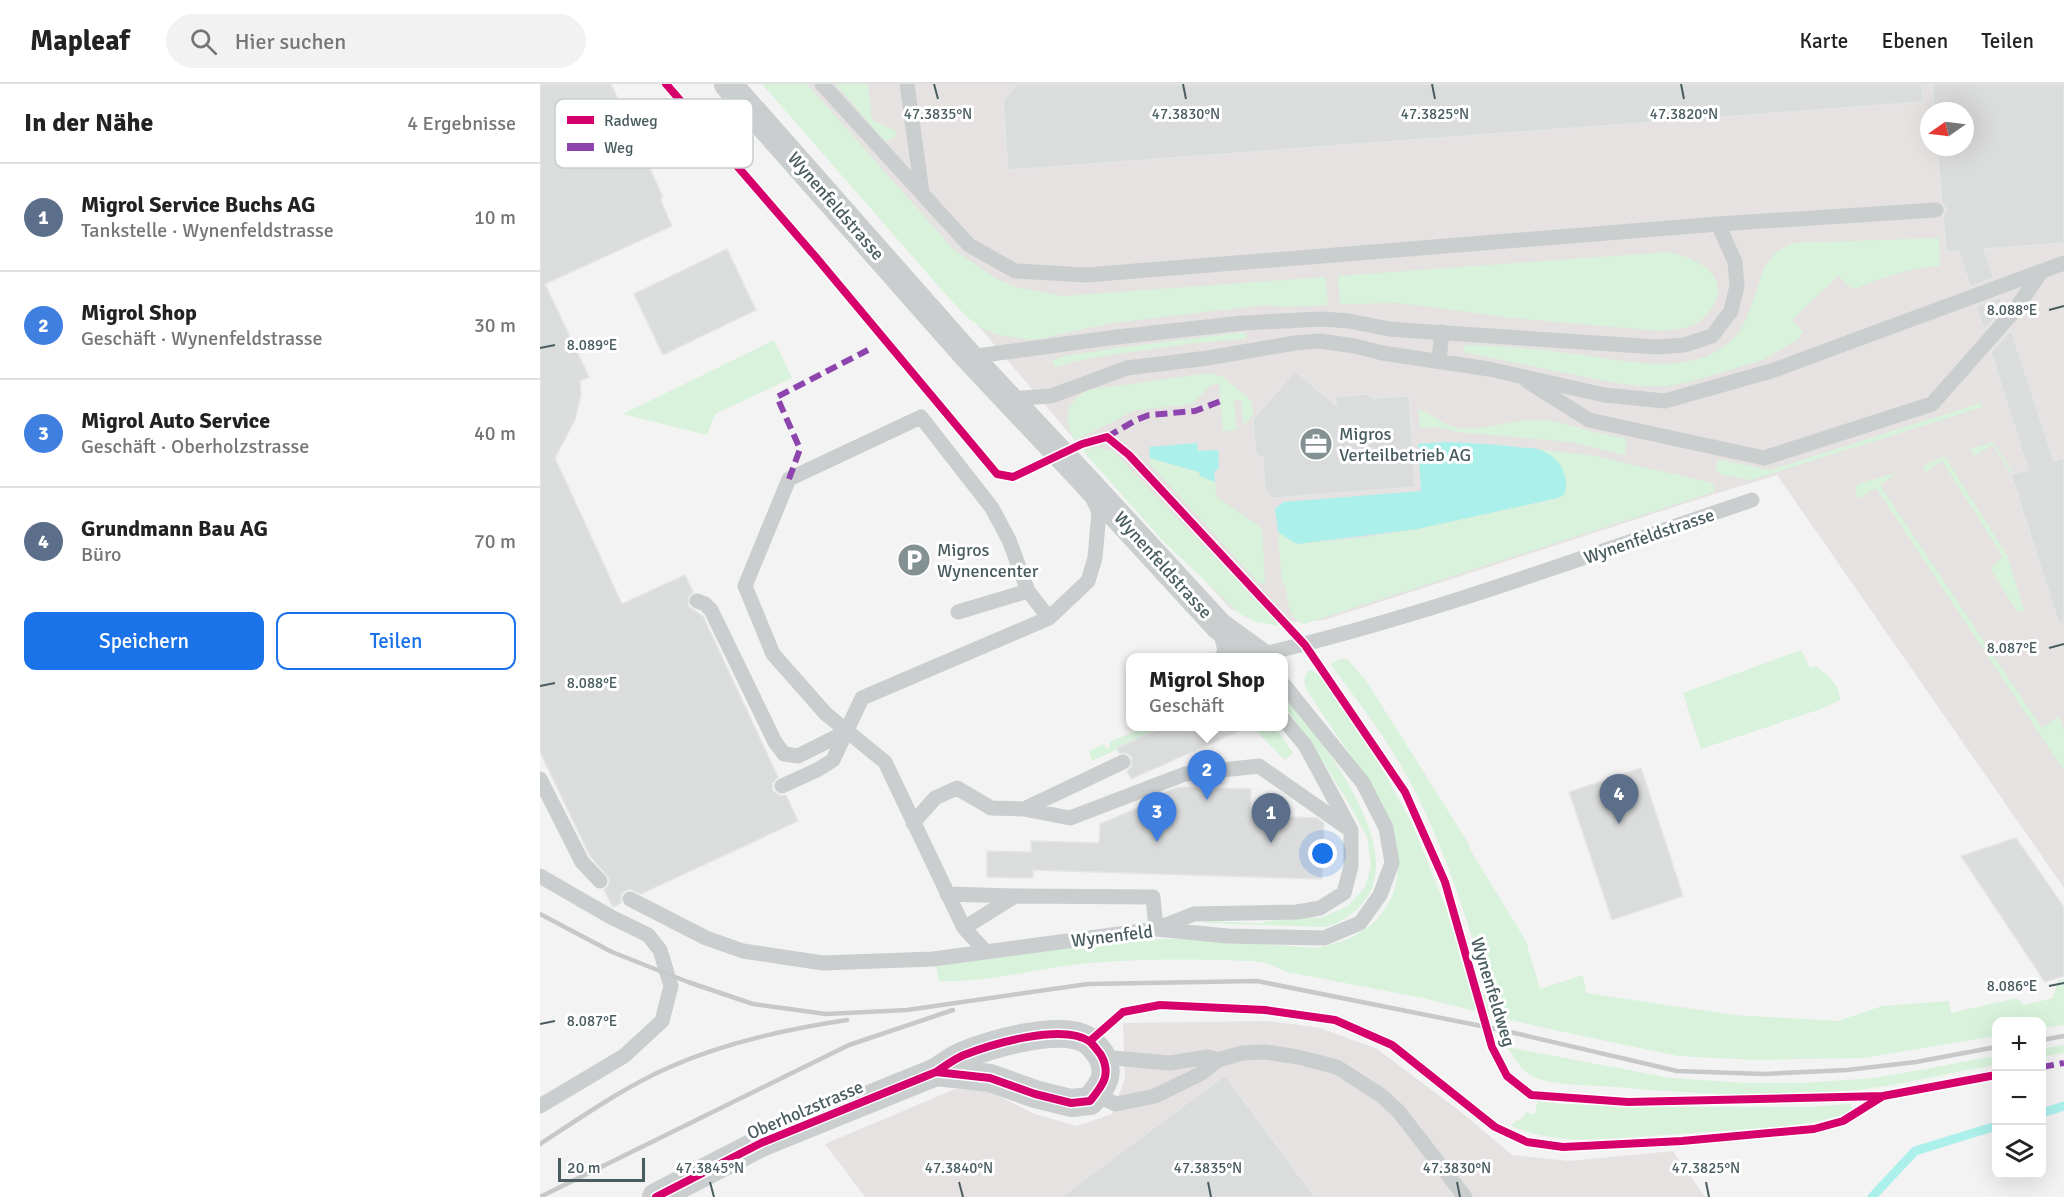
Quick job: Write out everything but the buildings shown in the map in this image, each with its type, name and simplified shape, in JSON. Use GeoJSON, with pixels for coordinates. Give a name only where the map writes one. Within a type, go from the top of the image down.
{"type":"FeatureCollection","features":[{"type":"Feature","properties":{"kind":"street","name":"Wynenfeldstrasse"},"geometry":{"type":"LineString","coordinates":[[728,84],[741,99]]}},
{"type":"Feature","properties":{"kind":"street","name":"Wynenfeldstrasse"},"geometry":{"type":"LineString","coordinates":[[753,112],[969,357],[1219,626],[1256,653]]}},
{"type":"Feature","properties":{"kind":"street","name":"Oberholzstrasse"},"geometry":{"type":"LineString","coordinates":[[656,1197],[761,1143],[936,1072],[961,1056],[1014,1039],[1069,1034],[1089,1041],[1102,1057]]}},
{"type":"Feature","properties":{"kind":"street"},"geometry":{"type":"LineString","coordinates":[[1095,1095],[1102,1087],[1106,1074],[1102,1057]]}},
{"type":"Feature","properties":{"kind":"street","name":"Oberholzstrasse"},"geometry":{"type":"LineString","coordinates":[[936,1072],[990,1078],[1035,1094],[1071,1103],[1090,1101],[1095,1095]]}},
{"type":"Feature","properties":{"kind":"lane"},"geometry":{"type":"LineString","coordinates":[[822,84],[969,245],[1014,271],[1086,275],[1718,224],[1936,210]]}},
{"type":"Feature","properties":{"kind":"lane"},"geometry":{"type":"LineString","coordinates":[[908,84],[922,193]]}},
{"type":"Feature","properties":{"kind":"lane"},"geometry":{"type":"LineString","coordinates":[[969,357],[1118,337],[1259,322],[1322,319],[1349,321],[1389,329],[1657,347],[1684,345],[1712,336],[1731,311],[1737,286],[1735,262],[1718,224]]}},
{"type":"Feature","properties":{"kind":"lane"},"geometry":{"type":"LineString","coordinates":[[1008,399],[1052,396],[1127,368],[1320,341],[1517,375],[1604,395],[1665,401],[1771,371],[2064,263]]}},
{"type":"Feature","properties":{"kind":"lane"},"geometry":{"type":"LineString","coordinates":[[1517,375],[1589,420],[1764,458],[1932,404],[2015,310],[2041,272]]}},
{"type":"Feature","properties":{"kind":"lane"},"geometry":{"type":"LineString","coordinates":[[1259,322],[1261,349]]}},
{"type":"Feature","properties":{"kind":"lane"},"geometry":{"type":"LineString","coordinates":[[1438,361],[1442,332]]}},
{"type":"Feature","properties":{"kind":"lane"},"geometry":{"type":"LineString","coordinates":[[986,952],[964,928],[885,762],[826,714],[773,654],[745,586],[789,479],[921,417],[992,508],[1009,540],[1028,591],[1049,618]]}},
{"type":"Feature","properties":{"kind":"lane"},"geometry":{"type":"LineString","coordinates":[[782,786],[818,770],[833,760],[862,699],[1049,618],[1088,581],[1095,558],[1099,512],[1083,478]]}},
{"type":"Feature","properties":{"kind":"lane","name":"Wynenfeldstrasse"},"geometry":{"type":"LineString","coordinates":[[1271,653],[1380,624],[1580,560],[1752,500]]}},
{"type":"Feature","properties":{"kind":"lane"},"geometry":{"type":"LineString","coordinates":[[958,612],[1028,591]]}},
{"type":"Feature","properties":{"kind":"lane"},"geometry":{"type":"LineString","coordinates":[[697,601],[705,604],[711,610],[775,742],[784,754],[798,756],[848,731]]}},
{"type":"Feature","properties":{"kind":"lane"},"geometry":{"type":"LineString","coordinates":[[1219,626],[1224,653]]}},
{"type":"Feature","properties":{"kind":"lane","name":"Wynenfeld"},"geometry":{"type":"LineString","coordinates":[[630,899],[705,938],[743,951],[823,963],[925,960],[1156,929],[1228,936],[1324,938],[1360,923],[1380,895],[1392,863],[1386,828],[1363,783],[1288,690]]}},
{"type":"Feature","properties":{"kind":"lane"},"geometry":{"type":"LineString","coordinates":[[947,894],[1153,897],[1156,929],[1194,914],[1297,912],[1320,908],[1344,893],[1351,866],[1351,830],[1305,745],[1288,725]]}},
{"type":"Feature","properties":{"kind":"lane"},"geometry":{"type":"LineString","coordinates":[[1024,809],[1123,762]]}},
{"type":"Feature","properties":{"kind":"lane"},"geometry":{"type":"LineString","coordinates":[[913,823],[935,798],[957,788],[991,808],[1024,809],[1070,818],[1185,774],[1259,766],[1351,830]]}},
{"type":"Feature","properties":{"kind":"lane"},"geometry":{"type":"LineString","coordinates":[[540,779],[582,862],[600,881]]}},
{"type":"Feature","properties":{"kind":"lane"},"geometry":{"type":"LineString","coordinates":[[540,876],[611,917],[648,935],[660,950],[671,986],[662,1021],[624,1056],[540,1106]]}},
{"type":"Feature","properties":{"kind":"lane"},"geometry":{"type":"LineString","coordinates":[[964,928],[1015,896]]}},
{"type":"Feature","properties":{"kind":"lane"},"geometry":{"type":"LineString","coordinates":[[1095,1095],[1116,1104],[1155,1096],[1200,1074],[1218,1060],[1242,1053],[1266,1052],[1337,1067],[1382,1096],[1399,1113],[1465,1197]]}},
{"type":"Feature","properties":{"kind":"lane"},"geometry":{"type":"LineString","coordinates":[[1102,1057],[1170,1063],[1208,1057],[1218,1060]]}},
{"type":"Feature","properties":{"kind":"shaded area"},"geometry":{"type":"Polygon","coordinates":[[[774,84],[2064,84],[2064,888],[1777,475],[1324,620],[1269,623],[1231,609],[1069,433],[774,84]]]}},
{"type":"Feature","properties":{"kind":"shaded area"},"geometry":{"type":"Polygon","coordinates":[[[1268,1021],[1320,1028],[1377,1049],[1461,1112],[1512,1155],[1569,1161],[1673,1151],[1705,1197],[865,1197],[825,1144],[955,1089],[986,1090],[1035,1114],[1077,1126],[1112,1114],[1125,1078],[1123,1023],[1268,1021]]]}},
{"type":"Feature","properties":{"kind":"green space"},"geometry":{"type":"Polygon","coordinates":[[[762,84],[807,84],[953,249],[995,278],[1016,287],[1063,296],[1325,277],[1328,305],[1283,307],[1265,305],[1112,323],[1033,340],[1004,336],[985,330],[968,318],[947,296],[762,84]]]}},
{"type":"Feature","properties":{"kind":"green space"},"geometry":{"type":"Polygon","coordinates":[[[836,84],[868,84],[872,120],[896,131],[895,138],[886,141],[881,137],[836,84]]]}},
{"type":"Feature","properties":{"kind":"green space"},"geometry":{"type":"Polygon","coordinates":[[[1939,238],[1940,266],[1897,273],[1856,289],[1848,286],[1839,276],[1792,320],[1803,332],[1800,335],[1802,337],[1763,360],[1686,383],[1642,386],[1615,383],[1463,352],[1464,346],[1468,345],[1534,349],[1637,363],[1680,363],[1701,358],[1719,350],[1736,336],[1748,314],[1764,268],[1776,252],[1792,243],[1939,238]]]}},
{"type":"Feature","properties":{"kind":"green space"},"geometry":{"type":"Polygon","coordinates":[[[1668,252],[1688,258],[1707,268],[1718,284],[1718,294],[1707,314],[1693,325],[1677,329],[1661,331],[1513,318],[1399,303],[1340,304],[1338,276],[1668,252]]]}},
{"type":"Feature","properties":{"kind":"green space"},"geometry":{"type":"Polygon","coordinates":[[[1244,332],[1247,334],[1246,339],[1140,350],[1055,367],[1052,363],[1053,360],[1063,356],[1244,332]]]}},
{"type":"Feature","properties":{"kind":"green space"},"geometry":{"type":"Polygon","coordinates":[[[774,340],[792,378],[715,414],[707,435],[623,414],[774,340]]]}},
{"type":"Feature","properties":{"kind":"green space"},"geometry":{"type":"Polygon","coordinates":[[[1209,373],[1223,377],[1253,402],[1251,405],[1254,413],[1244,426],[1241,400],[1234,400],[1237,430],[1223,431],[1219,384],[1211,385],[1192,404],[1132,411],[1074,440],[1070,432],[1067,418],[1070,406],[1087,390],[1209,373]]]}},
{"type":"Feature","properties":{"kind":"green space"},"geometry":{"type":"Polygon","coordinates":[[[1980,403],[1983,407],[1751,480],[1723,475],[1715,471],[1718,459],[1770,470],[1980,403]]]}},
{"type":"Feature","properties":{"kind":"green space"},"geometry":{"type":"Polygon","coordinates":[[[1418,409],[1450,426],[1465,428],[1527,420],[1562,423],[1627,439],[1625,455],[1571,442],[1456,432],[1438,427],[1420,428],[1418,409]]]}},
{"type":"Feature","properties":{"kind":"green space"},"geometry":{"type":"Polygon","coordinates":[[[1993,442],[2014,474],[2011,474],[1993,445],[1974,456],[1970,449],[1993,442]]]}},
{"type":"Feature","properties":{"kind":"green space"},"geometry":{"type":"Polygon","coordinates":[[[1098,447],[1113,451],[1279,626],[1256,622],[1240,614],[1164,542],[1083,451],[1098,447]]]}},
{"type":"Feature","properties":{"kind":"green space"},"geometry":{"type":"Polygon","coordinates":[[[1539,449],[1595,456],[1708,482],[1713,484],[1715,490],[1304,624],[1293,616],[1282,580],[1278,537],[1280,533],[1297,544],[1358,538],[1417,529],[1558,498],[1548,453],[1539,449]]]}},
{"type":"Feature","properties":{"kind":"green space"},"geometry":{"type":"Polygon","coordinates":[[[1150,458],[1199,472],[1200,476],[1215,482],[1217,497],[1262,528],[1265,582],[1262,584],[1258,582],[1149,463],[1150,458]]]}},
{"type":"Feature","properties":{"kind":"green space"},"geometry":{"type":"Polygon","coordinates":[[[1946,458],[2007,555],[2024,610],[2017,612],[1990,568],[2003,557],[1942,461],[1925,473],[1923,468],[1927,463],[1946,458]]]}},
{"type":"Feature","properties":{"kind":"green space"},"geometry":{"type":"Polygon","coordinates":[[[1898,472],[1880,485],[2042,728],[2059,716],[2064,732],[2064,771],[1876,488],[1858,499],[1855,490],[1858,484],[1898,472]]]}},
{"type":"Feature","properties":{"kind":"green space"},"geometry":{"type":"Polygon","coordinates":[[[1801,650],[1810,668],[1816,666],[1832,680],[1838,689],[1840,700],[1821,709],[1701,749],[1683,693],[1801,650]]]}},
{"type":"Feature","properties":{"kind":"green space"},"geometry":{"type":"Polygon","coordinates":[[[1340,659],[1347,659],[1365,679],[1467,841],[1469,848],[1526,941],[1540,989],[1583,975],[1586,993],[1734,1015],[1838,1021],[1882,1006],[1949,1001],[1951,1013],[2017,998],[2024,1005],[2053,998],[2058,981],[2064,979],[2064,1025],[2046,1027],[2046,1017],[1992,1017],[1992,1037],[1863,1058],[1755,1060],[1678,1056],[1540,1027],[1423,998],[1287,972],[1267,963],[1253,961],[1116,961],[1071,965],[988,978],[939,981],[936,966],[1106,942],[1182,939],[1315,948],[1345,940],[1371,925],[1385,909],[1396,882],[1397,854],[1389,824],[1375,794],[1306,688],[1304,680],[1308,671],[1311,670],[1322,677],[1362,733],[1412,823],[1446,908],[1472,997],[1489,994],[1457,892],[1428,817],[1387,743],[1330,664],[1340,659]]]}},
{"type":"Feature","properties":{"kind":"green space"},"geometry":{"type":"Polygon","coordinates":[[[1288,697],[1336,764],[1354,793],[1367,824],[1375,853],[1374,880],[1363,903],[1346,918],[1325,927],[1205,923],[1205,921],[1261,923],[1289,917],[1321,918],[1348,906],[1365,887],[1371,866],[1367,837],[1327,768],[1288,711],[1288,697]]]}},
{"type":"Feature","properties":{"kind":"green space"},"geometry":{"type":"Polygon","coordinates":[[[1135,731],[1157,731],[1092,761],[1089,751],[1104,744],[1106,749],[1110,747],[1109,742],[1135,731]]]}},
{"type":"Feature","properties":{"kind":"green space"},"geometry":{"type":"Polygon","coordinates":[[[1256,731],[1278,731],[1293,753],[1284,759],[1256,731]]]}},
{"type":"Feature","properties":{"kind":"green space"},"geometry":{"type":"Polygon","coordinates":[[[2064,1045],[2064,1053],[2046,1056],[2046,1048],[2064,1045]]]}},
{"type":"Feature","properties":{"kind":"green space"},"geometry":{"type":"Polygon","coordinates":[[[1507,1047],[1671,1078],[1746,1083],[1803,1083],[1875,1078],[1992,1057],[1992,1066],[1899,1084],[1835,1092],[1772,1095],[1574,1085],[1534,1077],[1518,1064],[1507,1047]]]}},
{"type":"Feature","properties":{"kind":"green space"},"geometry":{"type":"Polygon","coordinates":[[[1538,1101],[1561,1104],[1693,1107],[1810,1107],[1850,1104],[1853,1110],[1820,1121],[1790,1126],[1615,1138],[1563,1138],[1546,1136],[1511,1126],[1523,1118],[1526,1112],[1534,1115],[1538,1101]]]}},
{"type":"Feature","properties":{"kind":"water"},"geometry":{"type":"Polygon","coordinates":[[[1445,442],[1531,448],[1547,453],[1562,468],[1566,481],[1564,495],[1417,529],[1297,544],[1278,532],[1275,509],[1283,502],[1421,491],[1418,444],[1445,442]]]}},
{"type":"Feature","properties":{"kind":"water"},"geometry":{"type":"Polygon","coordinates":[[[1197,443],[1198,451],[1218,450],[1219,468],[1214,472],[1215,482],[1200,476],[1199,472],[1150,458],[1149,447],[1197,443]]]}},
{"type":"Feature","properties":{"kind":"waterway"},"geometry":{"type":"LineString","coordinates":[[2046,1112],[2064,1106]]}},
{"type":"Feature","properties":{"kind":"waterway"},"geometry":{"type":"LineString","coordinates":[[1872,1197],[1915,1151],[1992,1127]]}},
{"type":"Feature","properties":{"kind":"railway"},"geometry":{"type":"LineString","coordinates":[[540,914],[612,952],[688,982],[753,1004],[826,1014],[907,1010],[1088,984],[1257,981],[1506,1031],[1677,1071],[1764,1074],[1847,1070],[1916,1062],[1992,1048]]}},
{"type":"Feature","properties":{"kind":"railway"},"geometry":{"type":"LineString","coordinates":[[540,1197],[849,1045],[953,1010]]}},
{"type":"Feature","properties":{"kind":"railway"},"geometry":{"type":"LineString","coordinates":[[540,1144],[636,1084],[691,1058],[757,1038],[847,1020]]}},
{"type":"Feature","properties":{"kind":"railway"},"geometry":{"type":"LineString","coordinates":[[2046,1039],[2064,1036]]}},
{"type":"Feature","properties":{"kind":"marked path"},"geometry":{"type":"LineString","coordinates":[[789,479],[800,449],[777,397],[868,350]]}},
{"type":"Feature","properties":{"kind":"marked path"},"geometry":{"type":"LineString","coordinates":[[1107,437],[1149,415],[1195,411],[1221,401]]}},
{"type":"Feature","properties":{"kind":"marked path"},"geometry":{"type":"LineString","coordinates":[[2046,1066],[2064,1063]]}},
{"type":"Feature","properties":{"kind":"cycle path","name":"Wynenfeldweg"},"geometry":{"type":"LineString","coordinates":[[666,84],[679,99]]}},
{"type":"Feature","properties":{"kind":"cycle path","name":"Wynenfeldweg"},"geometry":{"type":"LineString","coordinates":[[739,168],[997,474],[1013,477],[1082,444],[1107,437],[1129,455],[1305,645],[1405,792],[1445,882],[1492,1047],[1507,1076],[1531,1095],[1628,1102],[1883,1096]]}},
{"type":"Feature","properties":{"kind":"cycle path"},"geometry":{"type":"LineString","coordinates":[[1090,1041],[1123,1012],[1160,1005],[1265,1010],[1335,1020],[1392,1045],[1495,1127],[1527,1142],[1563,1147],[1682,1141],[1814,1129],[1843,1121],[1883,1096],[1992,1076]]}},
{"type":"Feature","properties":{"kind":"cycle path"},"geometry":{"type":"LineString","coordinates":[[656,1197],[761,1143],[936,1072],[960,1057],[1009,1041],[1045,1035],[1077,1036],[1094,1046],[1101,1055],[1106,1069],[1102,1085],[1090,1101],[1071,1103],[1035,1094],[990,1078],[936,1072]]}},
{"type":"Feature","properties":{"kind":"place","name":"Migros Verteilbetrieb AG"},"geometry":{"type":"Point","coordinates":[1316,444]}},
{"type":"Feature","properties":{"kind":"place","name":"Migros Wynencenter"},"geometry":{"type":"Point","coordinates":[914,560]}},
{"type":"Feature","properties":{"kind":"place","name":"Migrol Shop"},"geometry":{"type":"Point","coordinates":[1207,800]}},
{"type":"Feature","properties":{"kind":"place","name":"Grundmann Bau AG"},"geometry":{"type":"Point","coordinates":[1619,824]}},
{"type":"Feature","properties":{"kind":"place","name":"Migrol Auto Service"},"geometry":{"type":"Point","coordinates":[1157,842]}},
{"type":"Feature","properties":{"kind":"place","name":"Migrol Service Buchs AG"},"geometry":{"type":"Point","coordinates":[1271,843]}}]}
